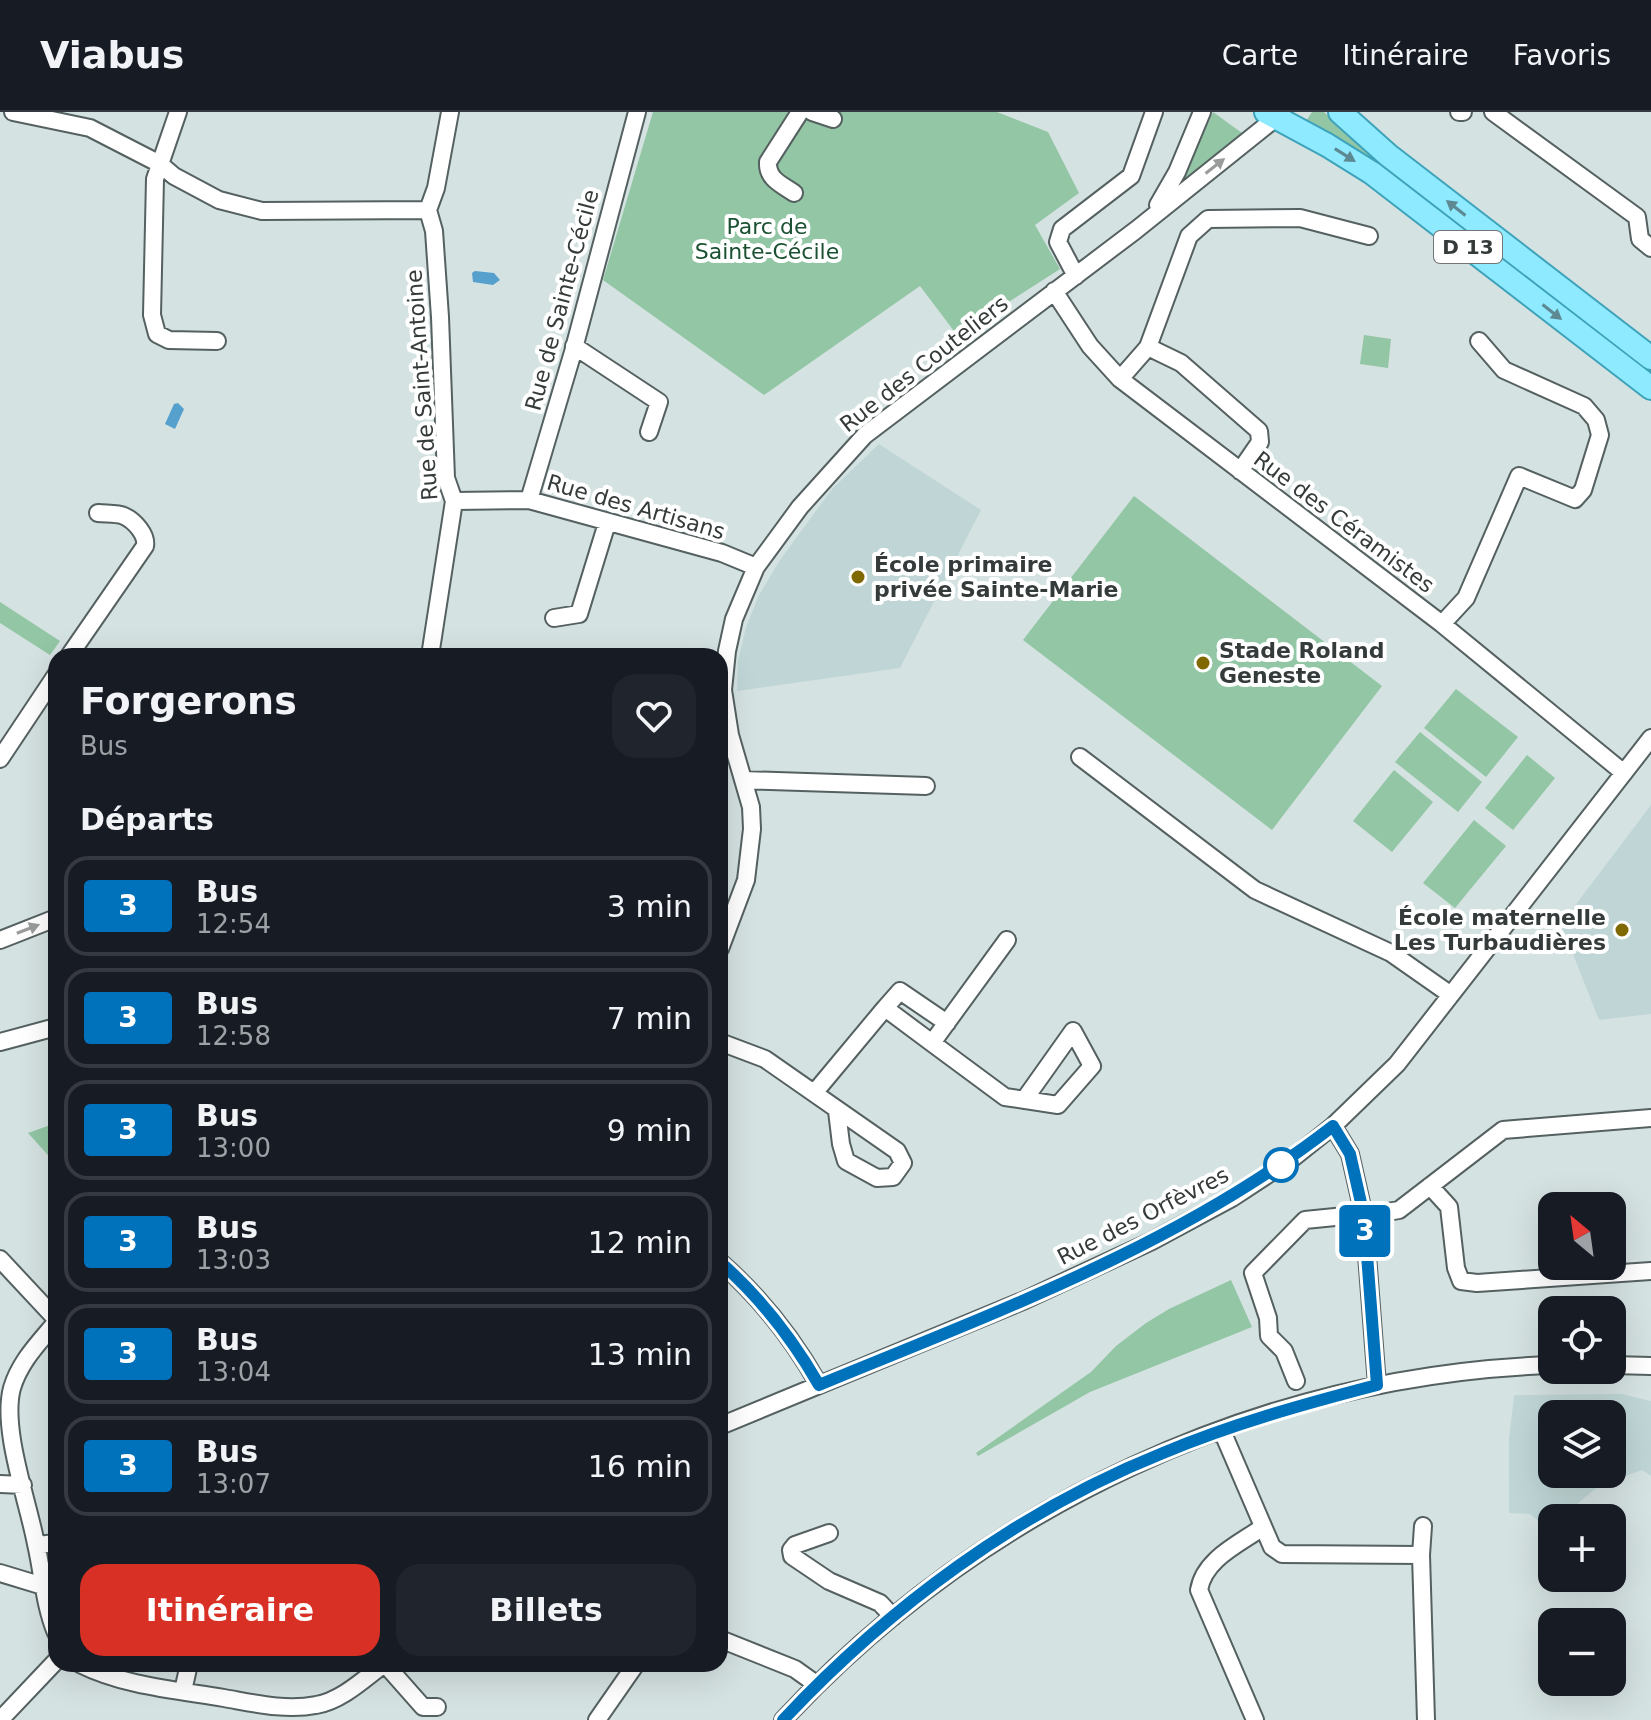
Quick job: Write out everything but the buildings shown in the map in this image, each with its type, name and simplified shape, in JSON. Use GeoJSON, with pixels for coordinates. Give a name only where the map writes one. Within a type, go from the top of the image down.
{"type":"FeatureCollection","features":[{"type":"Feature","properties":{"kind":"main road","name":"D 13"},"geometry":{"type":"LineString","coordinates":[[1340,112],[1388,155],[1651,358]]}},
{"type":"Feature","properties":{"kind":"main road","name":"D 13"},"geometry":{"type":"LineString","coordinates":[[1275,114],[1372,173],[1651,388]]}},
{"type":"Feature","properties":{"kind":"street"},"geometry":{"type":"LineString","coordinates":[[13,112],[90,128],[160,164],[174,176],[219,200],[262,211],[428,210]]}},
{"type":"Feature","properties":{"kind":"street"},"geometry":{"type":"LineString","coordinates":[[178,112],[155,179],[152,315],[157,334],[169,340],[217,341]]}},
{"type":"Feature","properties":{"kind":"street","name":"Rue de Saint-Antoine"},"geometry":{"type":"LineString","coordinates":[[431,648],[454,501],[446,478],[440,317],[434,231],[428,210],[436,188],[450,112]]}},
{"type":"Feature","properties":{"kind":"street","name":"Rue de Sainte-Cécile"},"geometry":{"type":"LineString","coordinates":[[529,500],[637,112]]}},
{"type":"Feature","properties":{"kind":"street"},"geometry":{"type":"LineString","coordinates":[[794,193],[772,178],[768,162],[800,112]]}},
{"type":"Feature","properties":{"kind":"street"},"geometry":{"type":"LineString","coordinates":[[812,112],[833,119]]}},
{"type":"Feature","properties":{"kind":"street"},"geometry":{"type":"LineString","coordinates":[[1076,276],[1058,242],[1062,229],[1131,176],[1154,112]]}},
{"type":"Feature","properties":{"kind":"street","name":"Rue des Couteliers"},"geometry":{"type":"LineString","coordinates":[[1154,214],[1177,172],[1202,112]]}},
{"type":"Feature","properties":{"kind":"street"},"geometry":{"type":"LineString","coordinates":[[1493,112],[1637,217],[1640,239],[1651,248]]}},
{"type":"Feature","properties":{"kind":"street","name":"Rue des Couteliers"},"geometry":{"type":"LineString","coordinates":[[728,648],[734,619],[756,567],[800,507],[865,435],[1136,230],[1275,114]]}},
{"type":"Feature","properties":{"kind":"street"},"geometry":{"type":"LineString","coordinates":[[1120,379],[1148,347],[1189,236],[1208,219],[1300,218],[1369,236]]}},
{"type":"Feature","properties":{"kind":"street","name":"Rue des Céramistes"},"geometry":{"type":"LineString","coordinates":[[1054,291],[1090,346],[1120,379],[1442,624],[1624,773]]}},
{"type":"Feature","properties":{"kind":"street"},"geometry":{"type":"LineString","coordinates":[[1442,624],[1466,598],[1519,476],[1575,499],[1583,490],[1600,435],[1596,420],[1584,406],[1504,370],[1479,341]]}},
{"type":"Feature","properties":{"kind":"street"},"geometry":{"type":"LineString","coordinates":[[574,346],[659,402],[649,432]]}},
{"type":"Feature","properties":{"kind":"street"},"geometry":{"type":"LineString","coordinates":[[1148,347],[1181,363],[1259,431],[1260,442],[1240,471]]}},
{"type":"Feature","properties":{"kind":"street","name":"Rue des Artisans"},"geometry":{"type":"LineString","coordinates":[[454,501],[529,500],[722,553],[756,567]]}},
{"type":"Feature","properties":{"kind":"street"},"geometry":{"type":"LineString","coordinates":[[75,648],[145,546],[142,532],[124,516],[98,513]]}},
{"type":"Feature","properties":{"kind":"street"},"geometry":{"type":"LineString","coordinates":[[554,618],[579,614],[607,523]]}},
{"type":"Feature","properties":{"kind":"street"},"geometry":{"type":"LineString","coordinates":[[0,759],[48,687]]}},
{"type":"Feature","properties":{"kind":"street","name":"Rue des Couteliers"},"geometry":{"type":"LineString","coordinates":[[728,722],[751,807],[752,829],[746,880],[728,928]]}},
{"type":"Feature","properties":{"kind":"street","name":"Rue des Orfèvres"},"geometry":{"type":"LineString","coordinates":[[728,1423],[1025,1300],[1152,1241],[1232,1198],[1293,1158],[1333,1126],[1397,1064],[1624,773],[1644,759],[1651,738]]}},
{"type":"Feature","properties":{"kind":"street"},"geometry":{"type":"LineString","coordinates":[[1080,757],[1255,890],[1391,953],[1451,995]]}},
{"type":"Feature","properties":{"kind":"street"},"geometry":{"type":"LineString","coordinates":[[743,780],[926,786]]}},
{"type":"Feature","properties":{"kind":"street"},"geometry":{"type":"LineString","coordinates":[[0,940],[48,921]]}},
{"type":"Feature","properties":{"kind":"street"},"geometry":{"type":"LineString","coordinates":[[932,1043],[1007,940]]}},
{"type":"Feature","properties":{"kind":"street"},"geometry":{"type":"LineString","coordinates":[[815,1092],[900,991],[947,1023]]}},
{"type":"Feature","properties":{"kind":"street"},"geometry":{"type":"LineString","coordinates":[[885,1008],[1005,1097],[1024,1100],[1058,1105],[1092,1066],[1073,1031],[1024,1100]]}},
{"type":"Feature","properties":{"kind":"street"},"geometry":{"type":"LineString","coordinates":[[0,1042],[48,1029]]}},
{"type":"Feature","properties":{"kind":"street"},"geometry":{"type":"LineString","coordinates":[[728,1045],[765,1059],[897,1151],[903,1163],[893,1177],[877,1178],[846,1161],[837,1111]]}},
{"type":"Feature","properties":{"kind":"street"},"geometry":{"type":"LineString","coordinates":[[1296,1381],[1284,1351],[1269,1336],[1268,1318],[1253,1273],[1305,1220],[1399,1210],[1503,1130],[1651,1118]]}},
{"type":"Feature","properties":{"kind":"street"},"geometry":{"type":"LineString","coordinates":[[1333,1126],[1350,1154],[1364,1216],[1377,1385]]}},
{"type":"Feature","properties":{"kind":"street"},"geometry":{"type":"LineString","coordinates":[[1430,1186],[1449,1207],[1456,1268],[1461,1281],[1477,1283],[1651,1271]]}},
{"type":"Feature","properties":{"kind":"street"},"geometry":{"type":"LineString","coordinates":[[0,1259],[48,1312]]}},
{"type":"Feature","properties":{"kind":"street"},"geometry":{"type":"LineString","coordinates":[[728,1269],[771,1312],[799,1350],[819,1385]]}},
{"type":"Feature","properties":{"kind":"street"},"geometry":{"type":"LineString","coordinates":[[48,1331],[20,1365],[11,1391],[9,1422],[37,1545],[48,1615]]}},
{"type":"Feature","properties":{"kind":"street"},"geometry":{"type":"LineString","coordinates":[[1626,1365],[1651,1366]]}},
{"type":"Feature","properties":{"kind":"street"},"geometry":{"type":"LineString","coordinates":[[791,1718],[816,1684],[893,1617],[957,1568],[1026,1521],[1161,1453],[1222,1431],[1377,1385],[1538,1366]]}},
{"type":"Feature","properties":{"kind":"street"},"geometry":{"type":"LineString","coordinates":[[1222,1431],[1272,1547],[1282,1554],[1421,1555]]}},
{"type":"Feature","properties":{"kind":"street"},"geometry":{"type":"LineString","coordinates":[[0,1484],[23,1485]]}},
{"type":"Feature","properties":{"kind":"street"},"geometry":{"type":"LineString","coordinates":[[1423,1526],[1421,1555],[1426,1720]]}},
{"type":"Feature","properties":{"kind":"street"},"geometry":{"type":"LineString","coordinates":[[1255,1720],[1199,1590],[1201,1574],[1263,1527]]}},
{"type":"Feature","properties":{"kind":"street"},"geometry":{"type":"LineString","coordinates":[[829,1533],[795,1545],[791,1550],[792,1556],[829,1581],[880,1603],[893,1617]]}},
{"type":"Feature","properties":{"kind":"street"},"geometry":{"type":"LineString","coordinates":[[37,1545],[48,1544]]}},
{"type":"Feature","properties":{"kind":"street"},"geometry":{"type":"LineString","coordinates":[[0,1573],[43,1586]]}},
{"type":"Feature","properties":{"kind":"street"},"geometry":{"type":"LineString","coordinates":[[728,1642],[795,1669],[816,1684]]}},
{"type":"Feature","properties":{"kind":"street"},"geometry":{"type":"LineString","coordinates":[[0,1720],[48,1669]]}},
{"type":"Feature","properties":{"kind":"street"},"geometry":{"type":"LineString","coordinates":[[97,1672],[183,1691],[322,1711],[374,1672]]}},
{"type":"Feature","properties":{"kind":"street"},"geometry":{"type":"LineString","coordinates":[[183,1691],[187,1672]]}},
{"type":"Feature","properties":{"kind":"street"},"geometry":{"type":"LineString","coordinates":[[391,1672],[423,1707],[437,1707]]}},
{"type":"Feature","properties":{"kind":"street"},"geometry":{"type":"LineString","coordinates":[[597,1720],[630,1672]]}},
{"type":"Feature","properties":{"kind":"shaded area","name":"École primaire privée Sainte-Marie"},"geometry":{"type":"Polygon","coordinates":[[[879,444],[981,510],[900,668],[737,691],[738,661],[746,627],[759,595],[780,560],[832,489],[879,444]]]}},
{"type":"Feature","properties":{"kind":"shaded area"},"geometry":{"type":"Polygon","coordinates":[[[1651,805],[1651,1014],[1599,1020],[1561,924],[1651,805]]]}},
{"type":"Feature","properties":{"kind":"shaded area"},"geometry":{"type":"Polygon","coordinates":[[[1622,1394],[1651,1401],[1651,1476],[1642,1470],[1626,1476],[1626,1400],[1538,1400],[1538,1488],[1596,1488],[1577,1504],[1538,1504],[1538,1521],[1530,1514],[1509,1513],[1509,1439],[1514,1395],[1622,1394]]]}},
{"type":"Feature","properties":{"kind":"green space","name":"Parc de Sainte-Cécile"},"geometry":{"type":"Polygon","coordinates":[[[653,112],[997,112],[1048,132],[1079,193],[1035,225],[1060,269],[957,335],[920,286],[764,395],[603,280],[653,112]]]}},
{"type":"Feature","properties":{"kind":"green space"},"geometry":{"type":"Polygon","coordinates":[[[1213,112],[1242,133],[1186,182],[1183,179],[1213,112]]]}},
{"type":"Feature","properties":{"kind":"green space"},"geometry":{"type":"Polygon","coordinates":[[[1312,112],[1324,112],[1366,149],[1651,366],[1651,378],[1328,133],[1306,121],[1312,112]]]}},
{"type":"Feature","properties":{"kind":"green space"},"geometry":{"type":"Polygon","coordinates":[[[1364,335],[1391,339],[1388,368],[1360,364],[1364,335]]]}},
{"type":"Feature","properties":{"kind":"green space","name":"Stade Roland Geneste"},"geometry":{"type":"Polygon","coordinates":[[[1134,496],[1382,686],[1272,830],[1023,640],[1134,496]]]}},
{"type":"Feature","properties":{"kind":"green space"},"geometry":{"type":"Polygon","coordinates":[[[0,602],[60,641],[55,648],[48,648],[48,654],[0,623],[0,602]]]}},
{"type":"Feature","properties":{"kind":"green space"},"geometry":{"type":"Polygon","coordinates":[[[1456,689],[1518,737],[1486,777],[1424,728],[1456,689]]]}},
{"type":"Feature","properties":{"kind":"green space"},"geometry":{"type":"Polygon","coordinates":[[[1420,732],[1482,782],[1458,812],[1395,762],[1420,732]]]}},
{"type":"Feature","properties":{"kind":"green space"},"geometry":{"type":"Polygon","coordinates":[[[1527,755],[1555,778],[1513,830],[1485,808],[1527,755]]]}},
{"type":"Feature","properties":{"kind":"green space"},"geometry":{"type":"Polygon","coordinates":[[[1394,770],[1433,802],[1392,852],[1353,821],[1394,770]]]}},
{"type":"Feature","properties":{"kind":"green space"},"geometry":{"type":"Polygon","coordinates":[[[1474,820],[1506,846],[1455,908],[1423,883],[1474,820]]]}},
{"type":"Feature","properties":{"kind":"green space"},"geometry":{"type":"Polygon","coordinates":[[[48,1126],[48,1155],[28,1133],[48,1126]]]}},
{"type":"Feature","properties":{"kind":"green space"},"geometry":{"type":"Polygon","coordinates":[[[1231,1280],[1252,1327],[1090,1392],[978,1456],[976,1453],[1091,1372],[1116,1346],[1146,1323],[1231,1280]]]}},
{"type":"Feature","properties":{"kind":"water"},"geometry":{"type":"Polygon","coordinates":[[[472,273],[494,273],[500,280],[493,285],[473,282],[472,273]]]}},
{"type":"Feature","properties":{"kind":"water"},"geometry":{"type":"Polygon","coordinates":[[[178,403],[184,409],[175,429],[165,424],[174,404],[178,403]]]}},
{"type":"Feature","properties":{"kind":"bus line","name":"3"},"geometry":{"type":"LineString","coordinates":[[728,1269],[771,1312],[799,1350],[819,1385],[1025,1300],[1152,1241],[1232,1198],[1293,1158],[1333,1126],[1350,1154],[1364,1216],[1377,1385],[1252,1420],[1161,1453],[1013,1528],[893,1617],[816,1684],[783,1720]]}},
{"type":"Feature","properties":{"kind":"place","name":"École primaire privée Sainte-Marie"},"geometry":{"type":"Point","coordinates":[858,577]}},
{"type":"Feature","properties":{"kind":"place","name":"Stade Roland Geneste"},"geometry":{"type":"Point","coordinates":[1203,663]}},
{"type":"Feature","properties":{"kind":"place","name":"École maternelle Les Turbaudières"},"geometry":{"type":"Point","coordinates":[1622,930]}}]}
